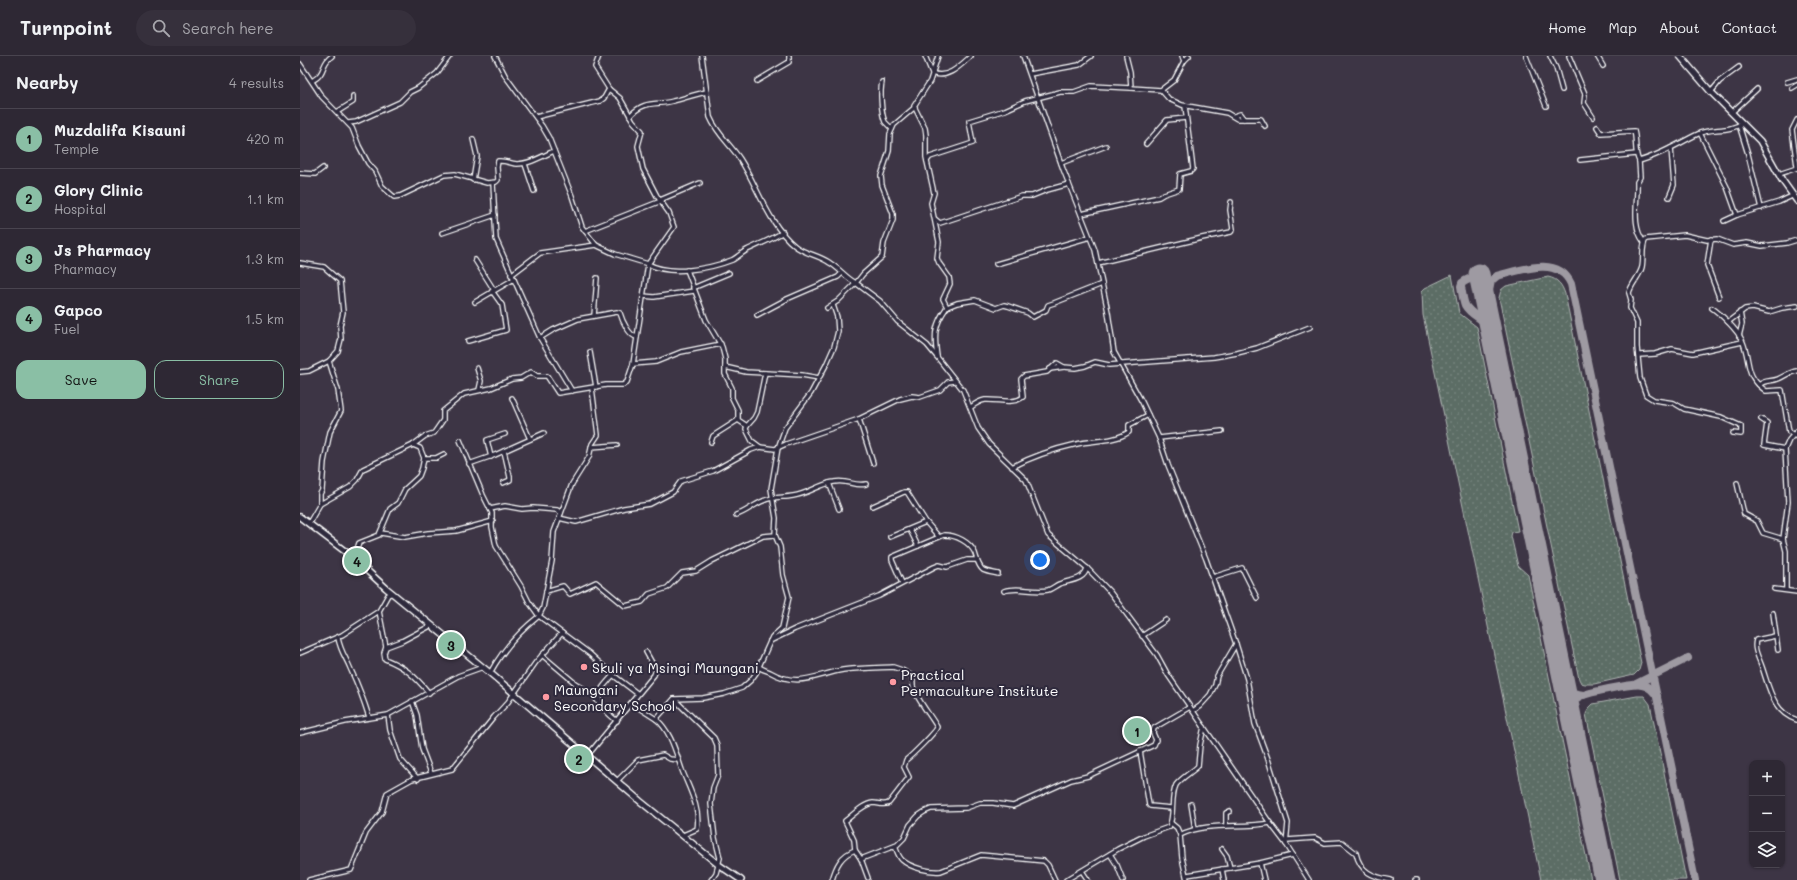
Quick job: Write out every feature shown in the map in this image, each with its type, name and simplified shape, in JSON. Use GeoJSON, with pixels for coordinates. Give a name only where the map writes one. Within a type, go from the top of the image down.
{"type":"FeatureCollection","features":[{"type":"Feature","properties":{"kind":"main road"},"geometry":{"type":"LineString","coordinates":[[1680,56],[1711,92],[1762,144],[1792,196],[1797,201]]}},
{"type":"Feature","properties":{"kind":"main road"},"geometry":{"type":"LineString","coordinates":[[300,517],[352,557],[432,626],[719,865],[741,880]]}},
{"type":"Feature","properties":{"kind":"street"},"geometry":{"type":"LineString","coordinates":[[312,80],[320,75],[325,63],[332,56]]}},
{"type":"Feature","properties":{"kind":"street"},"geometry":{"type":"LineString","coordinates":[[348,123],[356,122],[400,102],[410,92],[437,74],[450,56]]}},
{"type":"Feature","properties":{"kind":"street"},"geometry":{"type":"LineString","coordinates":[[495,56],[515,90],[536,117],[549,138],[572,196],[582,227],[596,245],[615,254],[648,264],[656,268],[687,270],[711,266],[734,259],[746,250],[774,238],[783,232]]}},
{"type":"Feature","properties":{"kind":"street"},"geometry":{"type":"LineString","coordinates":[[320,504],[350,488],[357,480],[363,469],[412,445],[425,436],[434,433],[443,420],[443,411],[449,404],[464,394],[491,388],[512,379],[521,378],[531,372],[537,376],[547,376],[558,393],[609,384],[623,385],[627,382],[633,364],[648,264],[674,227],[669,213],[660,200],[644,169],[638,146],[642,131],[630,116],[620,98],[609,90],[595,68],[599,56]]}},
{"type":"Feature","properties":{"kind":"street"},"geometry":{"type":"LineString","coordinates":[[702,56],[710,117],[714,126],[739,157],[756,190],[783,232],[800,249],[830,262],[856,284],[880,301],[898,322],[927,345],[937,357],[963,390],[978,428],[989,444],[1026,480],[1048,535],[1087,568],[1110,592],[1157,655],[1168,674],[1270,823],[1286,842],[1309,880]]}},
{"type":"Feature","properties":{"kind":"street"},"geometry":{"type":"LineString","coordinates":[[757,81],[789,62],[789,56]]}},
{"type":"Feature","properties":{"kind":"street"},"geometry":{"type":"LineString","coordinates":[[925,56],[932,72],[938,75],[951,72],[962,65],[971,56]]}},
{"type":"Feature","properties":{"kind":"street"},"geometry":{"type":"LineString","coordinates":[[827,308],[856,284],[863,274],[882,257],[884,243],[893,220],[889,200],[882,185],[881,173],[889,151],[890,134],[894,125],[915,107],[930,81],[938,56]]}},
{"type":"Feature","properties":{"kind":"street"},"geometry":{"type":"LineString","coordinates":[[1023,56],[1061,163],[1090,237],[1098,263],[1114,352],[1159,438],[1168,465],[1213,577],[1236,644],[1247,679],[1254,724],[1268,759],[1286,814],[1288,822],[1286,842]]}},
{"type":"Feature","properties":{"kind":"street"},"geometry":{"type":"LineString","coordinates":[[1030,74],[1079,65],[1091,56]]}},
{"type":"Feature","properties":{"kind":"street"},"geometry":{"type":"LineString","coordinates":[[1126,56],[1130,72],[1131,88]]}},
{"type":"Feature","properties":{"kind":"street"},"geometry":{"type":"LineString","coordinates":[[1182,56],[1184,61]]}},
{"type":"Feature","properties":{"kind":"street"},"geometry":{"type":"LineString","coordinates":[[927,161],[930,157],[973,142],[969,121],[1005,110],[1025,101],[1091,86],[1161,90],[1174,80],[1184,61],[1189,56]]}},
{"type":"Feature","properties":{"kind":"street"},"geometry":{"type":"LineString","coordinates":[[1526,56],[1546,106]]}},
{"type":"Feature","properties":{"kind":"street"},"geometry":{"type":"LineString","coordinates":[[1550,56],[1556,68],[1562,90]]}},
{"type":"Feature","properties":{"kind":"street"},"geometry":{"type":"LineString","coordinates":[[1570,56],[1585,94],[1584,103],[1593,117]]}},
{"type":"Feature","properties":{"kind":"street"},"geometry":{"type":"LineString","coordinates":[[1597,56],[1603,66]]}},
{"type":"Feature","properties":{"kind":"street"},"geometry":{"type":"LineString","coordinates":[[300,64],[322,97],[355,132],[359,146],[368,163],[375,171],[382,186],[394,197],[400,196],[444,175],[455,174],[473,180],[493,183],[498,180],[498,161],[504,160],[515,164],[525,164],[554,151]]}},
{"type":"Feature","properties":{"kind":"street"},"geometry":{"type":"LineString","coordinates":[[1711,92],[1720,82],[1739,67]]}},
{"type":"Feature","properties":{"kind":"street"},"geometry":{"type":"LineString","coordinates":[[1787,82],[1797,79]]}},
{"type":"Feature","properties":{"kind":"street"},"geometry":{"type":"LineString","coordinates":[[882,82],[880,91],[883,113],[885,122],[892,129]]}},
{"type":"Feature","properties":{"kind":"street"},"geometry":{"type":"LineString","coordinates":[[1792,88],[1797,85]]}},
{"type":"Feature","properties":{"kind":"street"},"geometry":{"type":"LineString","coordinates":[[1732,112],[1757,89]]}},
{"type":"Feature","properties":{"kind":"street"},"geometry":{"type":"LineString","coordinates":[[536,117],[600,101],[609,90]]}},
{"type":"Feature","properties":{"kind":"street"},"geometry":{"type":"LineString","coordinates":[[1161,90],[1169,99],[1186,106],[1234,116],[1240,114],[1244,119],[1261,119],[1265,126]]}},
{"type":"Feature","properties":{"kind":"street"},"geometry":{"type":"LineString","coordinates":[[630,116],[637,109],[649,104],[669,102],[707,92]]}},
{"type":"Feature","properties":{"kind":"street"},"geometry":{"type":"LineString","coordinates":[[337,112],[353,102],[353,96]]}},
{"type":"Feature","properties":{"kind":"street"},"geometry":{"type":"LineString","coordinates":[[1081,214],[1159,197],[1178,190],[1180,174],[1191,171],[1192,169],[1186,106]]}},
{"type":"Feature","properties":{"kind":"street"},"geometry":{"type":"LineString","coordinates":[[915,107],[925,128],[927,161],[934,193],[931,203],[939,242],[937,258],[939,264],[943,267],[949,277],[950,284],[943,299],[947,307]]}},
{"type":"Feature","properties":{"kind":"street"},"geometry":{"type":"LineString","coordinates":[[1146,144],[1167,120],[1186,118]]}},
{"type":"Feature","properties":{"kind":"street"},"geometry":{"type":"LineString","coordinates":[[1779,174],[1797,167],[1792,130],[1797,120]]}},
{"type":"Feature","properties":{"kind":"street"},"geometry":{"type":"LineString","coordinates":[[1639,161],[1671,148],[1700,133],[1726,130],[1741,124],[1761,208]]}},
{"type":"Feature","properties":{"kind":"street"},"geometry":{"type":"LineString","coordinates":[[1597,127],[1601,133],[1634,131],[1636,137],[1636,154],[1639,161],[1640,177],[1637,182],[1636,221],[1639,236],[1644,242]]}},
{"type":"Feature","properties":{"kind":"street"},"geometry":{"type":"LineString","coordinates":[[1700,133],[1727,187],[1736,215]]}},
{"type":"Feature","properties":{"kind":"street"},"geometry":{"type":"LineString","coordinates":[[473,139],[477,156],[473,180]]}},
{"type":"Feature","properties":{"kind":"street"},"geometry":{"type":"LineString","coordinates":[[1061,163],[1106,146]]}},
{"type":"Feature","properties":{"kind":"street"},"geometry":{"type":"LineString","coordinates":[[1669,197],[1674,185],[1671,148]]}},
{"type":"Feature","properties":{"kind":"street"},"geometry":{"type":"LineString","coordinates":[[1580,160],[1636,154]]}},
{"type":"Feature","properties":{"kind":"street"},"geometry":{"type":"LineString","coordinates":[[525,164],[534,191]]}},
{"type":"Feature","properties":{"kind":"street"},"geometry":{"type":"LineString","coordinates":[[300,174],[315,174],[323,168]]}},
{"type":"Feature","properties":{"kind":"street"},"geometry":{"type":"LineString","coordinates":[[493,183],[496,239],[540,338],[572,391]]}},
{"type":"Feature","properties":{"kind":"street"},"geometry":{"type":"LineString","coordinates":[[585,231],[700,183]]}},
{"type":"Feature","properties":{"kind":"street"},"geometry":{"type":"LineString","coordinates":[[935,219],[940,223],[1022,196],[1041,194],[1046,190],[1069,184]]}},
{"type":"Feature","properties":{"kind":"street"},"geometry":{"type":"LineString","coordinates":[[1724,221],[1736,215],[1779,202],[1792,196]]}},
{"type":"Feature","properties":{"kind":"street"},"geometry":{"type":"LineString","coordinates":[[1098,263],[1231,232],[1233,229],[1230,210],[1231,202]]}},
{"type":"Feature","properties":{"kind":"street"},"geometry":{"type":"LineString","coordinates":[[442,233],[495,214]]}},
{"type":"Feature","properties":{"kind":"street"},"geometry":{"type":"LineString","coordinates":[[1733,433],[1741,434],[1741,426],[1721,417],[1684,409],[1674,403],[1654,400],[1646,395],[1640,378],[1639,355],[1637,347],[1637,323],[1631,311],[1631,300],[1629,293],[1641,268],[1644,242],[1646,238],[1662,238],[1685,235],[1717,239],[1733,245],[1747,243],[1762,246],[1787,243],[1797,240]]}},
{"type":"Feature","properties":{"kind":"street"},"geometry":{"type":"LineString","coordinates":[[996,264],[1090,237]]}},
{"type":"Feature","properties":{"kind":"street"},"geometry":{"type":"LineString","coordinates":[[1711,239],[1707,266],[1719,297]]}},
{"type":"Feature","properties":{"kind":"street"},"geometry":{"type":"LineString","coordinates":[[511,275],[540,253],[596,245]]}},
{"type":"Feature","properties":{"kind":"street"},"geometry":{"type":"LineString","coordinates":[[468,341],[506,330],[502,305],[475,260]]}},
{"type":"Feature","properties":{"kind":"street"},"geometry":{"type":"LineString","coordinates":[[300,263],[324,267],[340,281],[343,312],[340,326],[341,339],[338,351],[330,361],[309,371],[300,372]]}},
{"type":"Feature","properties":{"kind":"street"},"geometry":{"type":"LineString","coordinates":[[687,270],[693,290],[706,320],[720,344],[725,358],[725,374],[730,383],[732,398],[738,410],[738,420]]}},
{"type":"Feature","properties":{"kind":"street"},"geometry":{"type":"LineString","coordinates":[[643,296],[662,297],[693,290],[729,273]]}},
{"type":"Feature","properties":{"kind":"street"},"geometry":{"type":"LineString","coordinates":[[757,315],[787,299],[838,277],[842,273]]}},
{"type":"Feature","properties":{"kind":"street"},"geometry":{"type":"LineString","coordinates":[[594,316],[596,278]]}},
{"type":"Feature","properties":{"kind":"street"},"geometry":{"type":"LineString","coordinates":[[475,302],[514,279]]}},
{"type":"Feature","properties":{"kind":"street"},"geometry":{"type":"LineString","coordinates":[[937,357],[934,341],[937,321],[947,307],[957,303],[975,300],[996,308],[1004,305],[1008,306],[1028,313],[1033,317],[1046,310],[1048,305],[1102,284]]}},
{"type":"Feature","properties":{"kind":"street"},"geometry":{"type":"LineString","coordinates":[[656,719],[674,698],[703,698],[724,694],[742,688],[751,680],[760,667],[770,641],[782,628],[789,597],[783,575],[780,547],[775,535],[776,518],[771,489],[772,474],[778,448],[785,428],[801,405],[807,400],[834,347],[838,331],[837,317],[832,305]]}},
{"type":"Feature","properties":{"kind":"street"},"geometry":{"type":"LineString","coordinates":[[1728,322],[1740,312],[1748,308],[1769,312],[1797,306]]}},
{"type":"Feature","properties":{"kind":"street"},"geometry":{"type":"LineString","coordinates":[[1712,308],[1728,322],[1739,336],[1742,342],[1750,375],[1766,391],[1782,390],[1788,416],[1789,432],[1795,436]]}},
{"type":"Feature","properties":{"kind":"street"},"geometry":{"type":"LineString","coordinates":[[540,338],[574,320],[619,312],[633,336],[637,337]]}},
{"type":"Feature","properties":{"kind":"street"},"geometry":{"type":"LineString","coordinates":[[1739,336],[1742,324],[1740,312]]}},
{"type":"Feature","properties":{"kind":"street"},"geometry":{"type":"LineString","coordinates":[[971,407],[983,400],[1020,400],[1023,397],[1020,379],[1024,376],[1064,367],[1085,366],[1095,362],[1109,365],[1237,354],[1257,348],[1310,327]]}},
{"type":"Feature","properties":{"kind":"street"},"geometry":{"type":"LineString","coordinates":[[1639,355],[1655,354],[1672,349],[1693,353],[1742,342]]}},
{"type":"Feature","properties":{"kind":"street"},"geometry":{"type":"LineString","coordinates":[[633,364],[656,362],[681,352],[720,344]]}},
{"type":"Feature","properties":{"kind":"street"},"geometry":{"type":"LineString","coordinates":[[490,673],[496,661],[510,644],[531,622],[539,616],[544,608],[554,552],[552,540],[572,484],[588,457],[598,435],[590,352]]}},
{"type":"Feature","properties":{"kind":"street"},"geometry":{"type":"LineString","coordinates":[[309,523],[320,504],[326,449],[330,432],[341,411],[338,390],[330,361]]}},
{"type":"Feature","properties":{"kind":"street"},"geometry":{"type":"LineString","coordinates":[[1050,370],[1057,363],[1064,367]]}},
{"type":"Feature","properties":{"kind":"street"},"geometry":{"type":"LineString","coordinates":[[725,367],[737,371],[802,375],[819,378]]}},
{"type":"Feature","properties":{"kind":"street"},"geometry":{"type":"LineString","coordinates":[[477,368],[481,381],[479,390]]}},
{"type":"Feature","properties":{"kind":"street"},"geometry":{"type":"LineString","coordinates":[[1759,385],[1763,381],[1777,379],[1784,374],[1797,371]]}},
{"type":"Feature","properties":{"kind":"street"},"geometry":{"type":"LineString","coordinates":[[765,373],[757,412],[746,429],[752,441],[760,447],[771,450],[860,419],[900,399],[920,397],[940,390],[948,382],[955,381]]}},
{"type":"Feature","properties":{"kind":"street"},"geometry":{"type":"LineString","coordinates":[[512,398],[530,439]]}},
{"type":"Feature","properties":{"kind":"street"},"geometry":{"type":"LineString","coordinates":[[1012,467],[1045,453],[1125,434],[1129,432],[1129,425],[1148,415]]}},
{"type":"Feature","properties":{"kind":"street"},"geometry":{"type":"LineString","coordinates":[[860,419],[873,463]]}},
{"type":"Feature","properties":{"kind":"street"},"geometry":{"type":"LineString","coordinates":[[1761,419],[1767,422],[1764,445],[1785,449]]}},
{"type":"Feature","properties":{"kind":"street"},"geometry":{"type":"LineString","coordinates":[[738,420],[747,426]]}},
{"type":"Feature","properties":{"kind":"street"},"geometry":{"type":"LineString","coordinates":[[711,442],[713,436],[738,420]]}},
{"type":"Feature","properties":{"kind":"street"},"geometry":{"type":"LineString","coordinates":[[1159,438],[1222,431]]}},
{"type":"Feature","properties":{"kind":"street"},"geometry":{"type":"LineString","coordinates":[[1786,590],[1786,551],[1783,539],[1788,502],[1785,449],[1797,431]]}},
{"type":"Feature","properties":{"kind":"street"},"geometry":{"type":"LineString","coordinates":[[491,457],[487,440],[505,434]]}},
{"type":"Feature","properties":{"kind":"street"},"geometry":{"type":"LineString","coordinates":[[469,464],[491,457],[544,434]]}},
{"type":"Feature","properties":{"kind":"street"},"geometry":{"type":"LineString","coordinates":[[460,440],[469,464],[492,513],[492,527],[496,546],[521,586],[529,602],[539,616],[590,654],[613,675],[638,694]]}},
{"type":"Feature","properties":{"kind":"street"},"geometry":{"type":"LineString","coordinates":[[352,557],[355,555],[359,543],[381,533],[390,509],[398,502],[405,490],[418,476],[422,468],[424,458],[420,448],[412,445]]}},
{"type":"Feature","properties":{"kind":"street"},"geometry":{"type":"LineString","coordinates":[[592,447],[617,445]]}},
{"type":"Feature","properties":{"kind":"street"},"geometry":{"type":"LineString","coordinates":[[559,518],[576,522],[624,508],[650,504],[672,492],[681,481],[713,471],[751,450],[760,447]]}},
{"type":"Feature","properties":{"kind":"street"},"geometry":{"type":"LineString","coordinates":[[503,483],[510,480],[504,451]]}},
{"type":"Feature","properties":{"kind":"street"},"geometry":{"type":"LineString","coordinates":[[424,458],[436,458],[444,454]]}},
{"type":"Feature","properties":{"kind":"street"},"geometry":{"type":"LineString","coordinates":[[736,515],[754,504],[773,497],[793,496],[818,489],[829,483],[846,481],[856,486],[866,484]]}},
{"type":"Feature","properties":{"kind":"street"},"geometry":{"type":"LineString","coordinates":[[829,483],[840,509]]}},
{"type":"Feature","properties":{"kind":"street"},"geometry":{"type":"LineString","coordinates":[[1737,483],[1744,514],[1757,521],[1764,533],[1783,539]]}},
{"type":"Feature","properties":{"kind":"street"},"geometry":{"type":"LineString","coordinates":[[873,506],[907,492],[926,522],[939,537]]}},
{"type":"Feature","properties":{"kind":"street"},"geometry":{"type":"LineString","coordinates":[[490,509],[505,506],[522,509],[533,508],[557,510],[561,513]]}},
{"type":"Feature","properties":{"kind":"street"},"geometry":{"type":"LineString","coordinates":[[381,533],[405,537],[428,533],[456,531],[493,521]]}},
{"type":"Feature","properties":{"kind":"street"},"geometry":{"type":"LineString","coordinates":[[890,537],[910,530],[926,522]]}},
{"type":"Feature","properties":{"kind":"street"},"geometry":{"type":"LineString","coordinates":[[910,530],[918,546]]}},
{"type":"Feature","properties":{"kind":"street"},"geometry":{"type":"LineString","coordinates":[[546,591],[563,586],[570,594],[596,582],[625,606],[629,606],[645,600],[649,594],[668,588],[682,573],[696,571],[712,561],[763,536],[775,535]]}},
{"type":"Feature","properties":{"kind":"street"},"geometry":{"type":"LineString","coordinates":[[902,583],[892,557],[944,535],[953,535],[959,538],[974,551],[977,560],[984,570],[998,574]]}},
{"type":"Feature","properties":{"kind":"street"},"geometry":{"type":"LineString","coordinates":[[770,641],[795,629],[879,596],[939,565],[947,567],[967,560],[977,560]]}},
{"type":"Feature","properties":{"kind":"street"},"geometry":{"type":"LineString","coordinates":[[1004,591],[1010,589],[1048,590],[1083,575],[1087,568]]}},
{"type":"Feature","properties":{"kind":"street"},"geometry":{"type":"LineString","coordinates":[[1213,577],[1242,568],[1257,598]]}},
{"type":"Feature","properties":{"kind":"street"},"geometry":{"type":"LineString","coordinates":[[1774,589],[1797,592]]}},
{"type":"Feature","properties":{"kind":"street"},"geometry":{"type":"LineString","coordinates":[[300,653],[338,638],[379,611],[388,595],[393,593]]}},
{"type":"Feature","properties":{"kind":"street"},"geometry":{"type":"LineString","coordinates":[[379,611],[386,647],[384,653],[385,659],[399,664],[415,677],[429,693]]}},
{"type":"Feature","properties":{"kind":"street"},"geometry":{"type":"LineString","coordinates":[[1773,613],[1778,650]]}},
{"type":"Feature","properties":{"kind":"street"},"geometry":{"type":"LineString","coordinates":[[1142,636],[1166,620]]}},
{"type":"Feature","properties":{"kind":"street"},"geometry":{"type":"LineString","coordinates":[[386,647],[406,640],[432,626]]}},
{"type":"Feature","properties":{"kind":"street"},"geometry":{"type":"LineString","coordinates":[[309,880],[351,870],[366,833],[382,812],[387,793],[404,783],[431,773],[452,768],[514,694],[542,655],[562,633]]}},
{"type":"Feature","properties":{"kind":"street"},"geometry":{"type":"LineString","coordinates":[[1775,636],[1756,640],[1755,649],[1771,697],[1784,712],[1797,720]]}},
{"type":"Feature","properties":{"kind":"street"},"geometry":{"type":"LineString","coordinates":[[338,638],[343,656],[354,674],[369,717]]}},
{"type":"Feature","properties":{"kind":"street"},"geometry":{"type":"LineString","coordinates":[[861,859],[895,846],[904,838],[910,826],[918,816],[924,812],[931,810],[966,808],[980,803],[1013,806],[1066,782],[1088,776],[1155,744],[1156,740],[1152,733],[1154,728],[1200,706],[1210,695],[1215,685],[1217,676],[1236,644]]}},
{"type":"Feature","properties":{"kind":"street"},"geometry":{"type":"LineString","coordinates":[[588,755],[654,675],[656,670],[646,652]]}},
{"type":"Feature","properties":{"kind":"street"},"geometry":{"type":"LineString","coordinates":[[542,655],[575,683],[592,694],[602,709],[617,721]]}},
{"type":"Feature","properties":{"kind":"street"},"geometry":{"type":"LineString","coordinates":[[760,667],[774,675],[797,680],[818,678],[844,670],[893,667],[912,676],[914,681],[913,687],[938,729],[919,746],[916,752],[906,760],[904,767],[909,777],[889,803],[885,806],[871,803],[845,821],[854,840],[855,850],[861,859],[868,878]]}},
{"type":"Feature","properties":{"kind":"street"},"geometry":{"type":"LineString","coordinates":[[300,733],[369,717],[388,715],[458,676],[483,668]]}},
{"type":"Feature","properties":{"kind":"street"},"geometry":{"type":"LineString","coordinates":[[600,704],[602,688],[613,675]]}},
{"type":"Feature","properties":{"kind":"street"},"geometry":{"type":"LineString","coordinates":[[674,698],[714,738],[717,745],[718,775],[712,788],[711,804],[715,838],[720,858],[719,865],[711,880]]}},
{"type":"Feature","properties":{"kind":"street"},"geometry":{"type":"LineString","coordinates":[[412,702],[417,715],[422,749],[431,773]]}},
{"type":"Feature","properties":{"kind":"street"},"geometry":{"type":"LineString","coordinates":[[631,703],[662,724],[670,738],[694,798],[698,823],[697,829],[683,835]]}},
{"type":"Feature","properties":{"kind":"street"},"geometry":{"type":"LineString","coordinates":[[388,715],[390,730],[400,759],[418,779]]}},
{"type":"Feature","properties":{"kind":"street"},"geometry":{"type":"LineString","coordinates":[[1066,880],[1144,836],[1165,829],[1171,823],[1171,808],[1176,786],[1198,766],[1200,745],[1204,727]]}},
{"type":"Feature","properties":{"kind":"street"},"geometry":{"type":"LineString","coordinates":[[1140,751],[1149,805],[1171,808]]}},
{"type":"Feature","properties":{"kind":"street"},"geometry":{"type":"LineString","coordinates":[[617,781],[638,760],[663,755],[670,759],[679,760]]}},
{"type":"Feature","properties":{"kind":"street"},"geometry":{"type":"LineString","coordinates":[[1191,804],[1195,829]]}},
{"type":"Feature","properties":{"kind":"street"},"geometry":{"type":"LineString","coordinates":[[1226,826],[1226,814],[1230,812]]}},
{"type":"Feature","properties":{"kind":"street"},"geometry":{"type":"LineString","coordinates":[[1171,823],[1177,828],[1180,835],[1182,858],[1188,880]]}},
{"type":"Feature","properties":{"kind":"street"},"geometry":{"type":"LineString","coordinates":[[1180,835],[1195,829],[1218,825],[1253,826],[1270,823]]}},
{"type":"Feature","properties":{"kind":"street"},"geometry":{"type":"LineString","coordinates":[[1286,842],[1315,838],[1325,843],[1342,842],[1356,852],[1358,863],[1362,868],[1377,877],[1392,880]]}},
{"type":"Feature","properties":{"kind":"street"},"geometry":{"type":"LineString","coordinates":[[895,846],[902,860],[918,868],[934,871],[947,868],[981,855],[1044,862],[1048,866],[1055,880]]}},
{"type":"Feature","properties":{"kind":"street"},"geometry":{"type":"LineString","coordinates":[[1222,849],[1227,856],[1230,868]]}},
{"type":"Feature","properties":{"kind":"street"},"geometry":{"type":"LineString","coordinates":[[832,880],[838,862],[849,852],[855,850]]}},
{"type":"Feature","properties":{"kind":"street"},"geometry":{"type":"LineString","coordinates":[[1110,854],[1124,880]]}},
{"type":"Feature","properties":{"kind":"street"},"geometry":{"type":"LineString","coordinates":[[1187,875],[1260,863],[1293,855]]}},
{"type":"Feature","properties":{"kind":"street"},"geometry":{"type":"LineString","coordinates":[[1260,863],[1264,880]]}},
{"type":"Feature","properties":{"kind":"street"},"geometry":{"type":"LineString","coordinates":[[1222,869],[1224,880]]}},
{"type":"Feature","properties":{"kind":"street"},"geometry":{"type":"LineString","coordinates":[[1082,871],[1088,880]]}},
{"type":"Feature","properties":{"kind":"green space"},"geometry":{"type":"Polygon","coordinates":[[[1452,275],[1459,313],[1477,327],[1518,531],[1512,532],[1511,536],[1518,566],[1528,575],[1591,880],[1541,880],[1423,315],[1422,291],[1425,288],[1452,275]]]}},
{"type":"Feature","properties":{"kind":"green space"},"geometry":{"type":"Polygon","coordinates":[[[1548,277],[1559,283],[1565,294],[1641,663],[1639,670],[1634,675],[1594,684],[1581,683],[1579,679],[1499,298],[1501,290],[1506,286],[1548,277]]]}},
{"type":"Feature","properties":{"kind":"green space"},"geometry":{"type":"Polygon","coordinates":[[[1644,696],[1650,704],[1686,880],[1620,880],[1586,714],[1593,704],[1644,696]]]}},
{"type":"Feature","properties":{"kind":"taxiway"},"geometry":{"type":"LineString","coordinates":[[1489,291],[1491,281],[1497,276],[1538,267],[1548,267],[1557,270],[1565,275],[1571,284],[1695,880]]}},
{"type":"Feature","properties":{"kind":"taxiway"},"geometry":{"type":"LineString","coordinates":[[1486,308],[1489,291],[1484,283],[1474,278],[1466,280],[1462,283],[1461,286],[1465,305],[1491,330]]}},
{"type":"Feature","properties":{"kind":"taxiway"},"geometry":{"type":"LineString","coordinates":[[1636,684],[1688,658]]}},
{"type":"Feature","properties":{"kind":"taxiway"},"geometry":{"type":"LineString","coordinates":[[1564,683],[1572,693],[1583,695]]}},
{"type":"Feature","properties":{"kind":"taxiway"},"geometry":{"type":"LineString","coordinates":[[1571,718],[1572,707],[1575,700],[1581,696],[1598,691],[1642,685],[1647,686],[1657,696]]}},
{"type":"Feature","properties":{"kind":"runway"},"geometry":{"type":"LineString","coordinates":[[1479,274],[1605,880]]}},
{"type":"Feature","properties":{"kind":"place","name":"Gapco"},"geometry":{"type":"Point","coordinates":[357,561]}},
{"type":"Feature","properties":{"kind":"place","name":"Js Pharmacy"},"geometry":{"type":"Point","coordinates":[451,645]}},
{"type":"Feature","properties":{"kind":"place","name":"Skuli ya Msingi Maungani"},"geometry":{"type":"Point","coordinates":[584,667]}},
{"type":"Feature","properties":{"kind":"place","name":"Practical Permaculture Institute"},"geometry":{"type":"Point","coordinates":[893,682]}},
{"type":"Feature","properties":{"kind":"place","name":"Maungani Secondary School"},"geometry":{"type":"Point","coordinates":[546,697]}},
{"type":"Feature","properties":{"kind":"place","name":"Muzdalifa Kisauni"},"geometry":{"type":"Point","coordinates":[1137,731]}},
{"type":"Feature","properties":{"kind":"place","name":"Glory Clinic"},"geometry":{"type":"Point","coordinates":[579,759]}}]}
